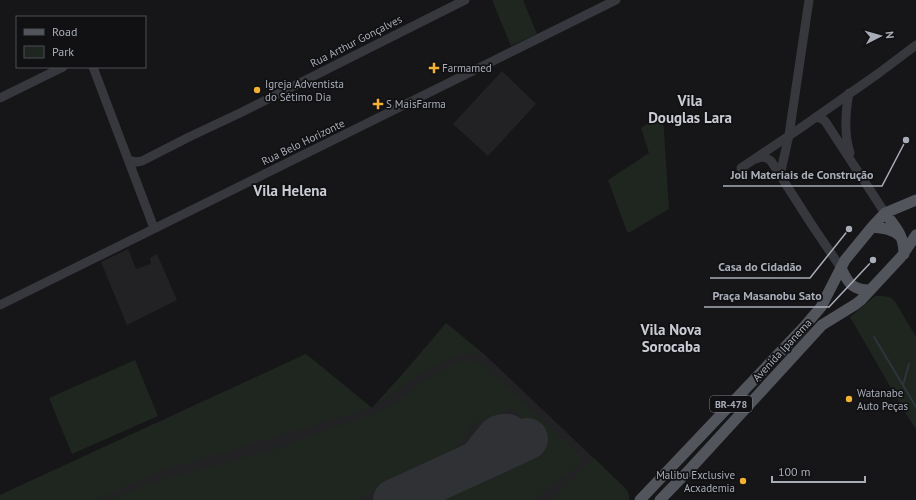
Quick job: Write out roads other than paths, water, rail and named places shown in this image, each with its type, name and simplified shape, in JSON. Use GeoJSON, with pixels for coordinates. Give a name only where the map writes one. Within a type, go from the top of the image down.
{"type":"FeatureCollection","features":[{"type":"Feature","properties":{"kind":"main road","name":"Avenida Ipanema"},"geometry":{"type":"LineString","coordinates":[[640,500],[803,328],[821,307],[845,260],[872,227],[886,213],[916,200]]}},
{"type":"Feature","properties":{"kind":"main road"},"geometry":{"type":"LineString","coordinates":[[886,213],[901,236],[904,254]]}},
{"type":"Feature","properties":{"kind":"main road"},"geometry":{"type":"LineString","coordinates":[[872,227],[890,229],[901,236]]}},
{"type":"Feature","properties":{"kind":"main road","name":"Avenida Ipanema"},"geometry":{"type":"LineString","coordinates":[[660,500],[822,325],[856,304],[904,254],[916,236]]}},
{"type":"Feature","properties":{"kind":"main road"},"geometry":{"type":"LineString","coordinates":[[841,268],[852,286],[862,290],[870,290]]}},
{"type":"Feature","properties":{"kind":"street","name":"Rua Arthur Gonçalves"},"geometry":{"type":"LineString","coordinates":[[129,160],[136,162],[142,161],[464,0]]}},
{"type":"Feature","properties":{"kind":"street","name":"Rua Belo Horizonte"},"geometry":{"type":"LineString","coordinates":[[0,305],[508,53],[542,38],[616,0]]}},
{"type":"Feature","properties":{"kind":"street"},"geometry":{"type":"LineString","coordinates":[[780,175],[789,135],[809,0]]}},
{"type":"Feature","properties":{"kind":"street"},"geometry":{"type":"LineString","coordinates":[[741,168],[850,94],[916,45]]}},
{"type":"Feature","properties":{"kind":"street"},"geometry":{"type":"LineString","coordinates":[[0,98],[62,68]]}},
{"type":"Feature","properties":{"kind":"street"},"geometry":{"type":"LineString","coordinates":[[93,68],[154,228]]}},
{"type":"Feature","properties":{"kind":"street"},"geometry":{"type":"LineString","coordinates":[[850,94],[845,127],[847,144],[853,164]]}},
{"type":"Feature","properties":{"kind":"street"},"geometry":{"type":"LineString","coordinates":[[792,116],[794,124],[802,127]]}},
{"type":"Feature","properties":{"kind":"street"},"geometry":{"type":"LineString","coordinates":[[816,117],[825,121],[886,213]]}},
{"type":"Feature","properties":{"kind":"street"},"geometry":{"type":"LineString","coordinates":[[753,160],[763,157],[768,158],[771,161],[841,268]]}},
{"type":"Feature","properties":{"kind":"waterway"},"geometry":{"type":"LineString","coordinates":[[874,337],[916,407]]}},
{"type":"Feature","properties":{"kind":"waterway"},"geometry":{"type":"LineString","coordinates":[[903,385],[909,364]]}},
{"type":"Feature","properties":{"kind":"place","name":"Farmamed"},"geometry":{"type":"Point","coordinates":[434,68]}},
{"type":"Feature","properties":{"kind":"place","name":"Igreja Adventista do Sétimo Dia"},"geometry":{"type":"Point","coordinates":[257,90]}},
{"type":"Feature","properties":{"kind":"place","name":"S MaisFarma"},"geometry":{"type":"Point","coordinates":[378,104]}},
{"type":"Feature","properties":{"kind":"place","name":"Joli Materiais de Construção"},"geometry":{"type":"Point","coordinates":[906,140]}},
{"type":"Feature","properties":{"kind":"place","name":"Casa do Cidadão"},"geometry":{"type":"Point","coordinates":[849,229]}},
{"type":"Feature","properties":{"kind":"place","name":"Praça Masanobu Sato"},"geometry":{"type":"Point","coordinates":[873,260]}},
{"type":"Feature","properties":{"kind":"place","name":"Watanabe Auto Peças"},"geometry":{"type":"Point","coordinates":[849,399]}},
{"type":"Feature","properties":{"kind":"place","name":"Malibu Exclusive Acxademia"},"geometry":{"type":"Point","coordinates":[743,481]}},
{"type":"Feature","properties":{"kind":"district","name":"Vila Douglas Lara"},"geometry":{"type":"Point","coordinates":[690,110]}},
{"type":"Feature","properties":{"kind":"district","name":"Vila Helena"},"geometry":{"type":"Point","coordinates":[290,191]}},
{"type":"Feature","properties":{"kind":"district","name":"Vila Nova Sorocaba"},"geometry":{"type":"Point","coordinates":[671,338]}}]}
